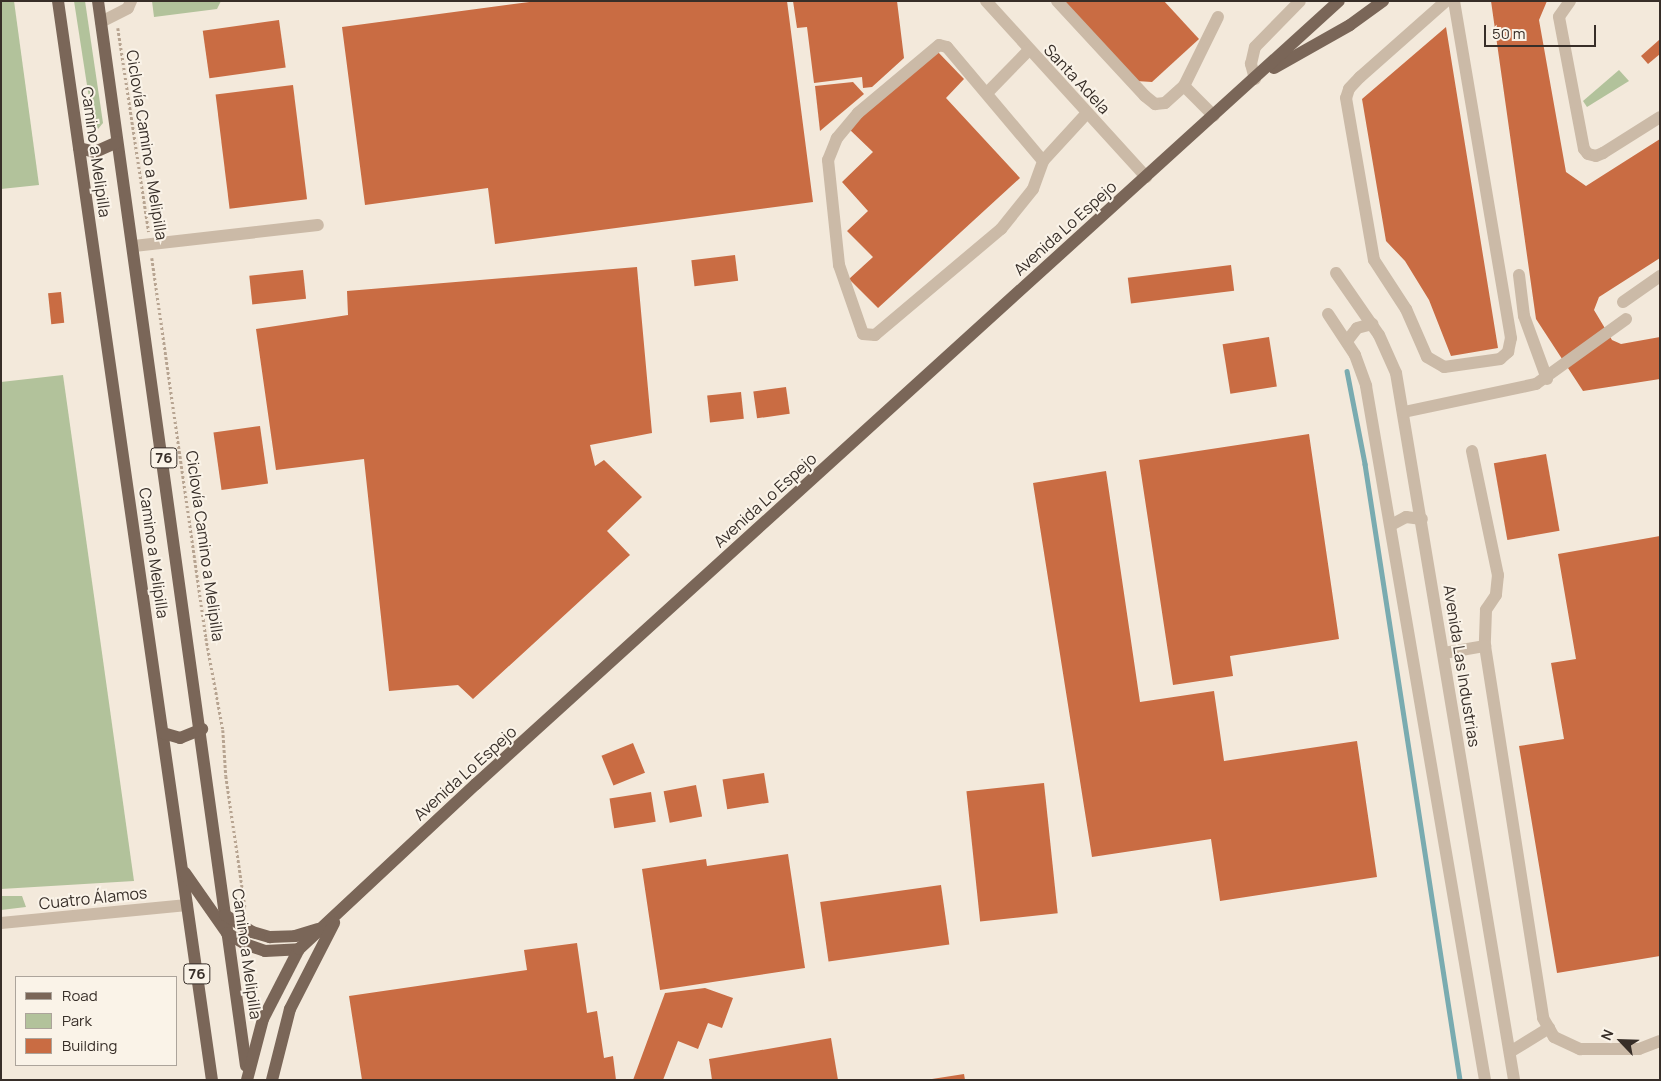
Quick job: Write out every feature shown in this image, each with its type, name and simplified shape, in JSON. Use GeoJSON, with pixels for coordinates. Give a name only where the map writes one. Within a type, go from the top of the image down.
{"type":"FeatureCollection","features":[{"type":"Feature","properties":{"kind":"main road","name":"Camino a Melipilla"},"geometry":{"type":"LineString","coordinates":[[58,1],[212,1080]]}},
{"type":"Feature","properties":{"kind":"main road","name":"Camino a Melipilla"},"geometry":{"type":"LineString","coordinates":[[98,1],[202,729],[227,933],[248,1078]]}},
{"type":"Feature","properties":{"kind":"main road","name":"Avenida Lo Espejo"},"geometry":{"type":"LineString","coordinates":[[248,1078],[263,1019],[299,949],[1339,1]]}},
{"type":"Feature","properties":{"kind":"main road","name":"Avenida Lo Espejo"},"geometry":{"type":"LineString","coordinates":[[1254,79],[1350,25],[1383,1]]}},
{"type":"Feature","properties":{"kind":"main road"},"geometry":{"type":"LineString","coordinates":[[78,148],[95,152],[117,142]]}},
{"type":"Feature","properties":{"kind":"main road"},"geometry":{"type":"LineString","coordinates":[[163,733],[180,738],[202,729]]}},
{"type":"Feature","properties":{"kind":"main road"},"geometry":{"type":"LineString","coordinates":[[182,868],[227,933],[245,944],[265,950],[299,949]]}},
{"type":"Feature","properties":{"kind":"main road"},"geometry":{"type":"LineString","coordinates":[[272,1080],[293,1001],[343,908]]}},
{"type":"Feature","properties":{"kind":"main road"},"geometry":{"type":"LineString","coordinates":[[225,915],[261,935],[278,938],[322,927]]}},
{"type":"Feature","properties":{"kind":"street"},"geometry":{"type":"LineString","coordinates":[[101,22],[128,8],[131,1]]}},
{"type":"Feature","properties":{"kind":"street","name":"Santa Adela"},"geometry":{"type":"LineString","coordinates":[[986,1],[1146,177]]}},
{"type":"Feature","properties":{"kind":"street"},"geometry":{"type":"LineString","coordinates":[[1057,1],[1155,104],[1165,104],[1184,86],[1218,17]]}},
{"type":"Feature","properties":{"kind":"street"},"geometry":{"type":"LineString","coordinates":[[1254,79],[1252,64],[1255,47],[1264,34],[1300,1]]}},
{"type":"Feature","properties":{"kind":"street"},"geometry":{"type":"LineString","coordinates":[[1446,1],[1360,77],[1349,89],[1346,98],[1374,260],[1406,309],[1427,357],[1444,367],[1500,359],[1508,352],[1511,338],[1454,1]]}},
{"type":"Feature","properties":{"kind":"street"},"geometry":{"type":"LineString","coordinates":[[1570,1],[1559,17],[1584,149],[1588,154],[1596,156],[1660,117]]}},
{"type":"Feature","properties":{"kind":"street"},"geometry":{"type":"LineString","coordinates":[[1043,161],[954,52],[939,45],[858,114],[837,138],[828,160],[839,265],[862,334],[875,335],[1001,229],[1033,189],[1043,161],[1087,113]]}},
{"type":"Feature","properties":{"kind":"street"},"geometry":{"type":"LineString","coordinates":[[987,93],[1029,50]]}},
{"type":"Feature","properties":{"kind":"street"},"geometry":{"type":"LineString","coordinates":[[1184,86],[1214,116]]}},
{"type":"Feature","properties":{"kind":"street"},"geometry":{"type":"LineString","coordinates":[[134,246],[318,225]]}},
{"type":"Feature","properties":{"kind":"street","name":"Avenida Las Industrias"},"geometry":{"type":"LineString","coordinates":[[1336,274],[1372,324],[1391,357],[1404,412],[1514,1080]]}},
{"type":"Feature","properties":{"kind":"street"},"geometry":{"type":"LineString","coordinates":[[1519,275],[1524,316],[1547,379]]}},
{"type":"Feature","properties":{"kind":"street"},"geometry":{"type":"LineString","coordinates":[[1623,302],[1660,276]]}},
{"type":"Feature","properties":{"kind":"street"},"geometry":{"type":"LineString","coordinates":[[1328,314],[1347,341],[1366,386],[1485,1080]]}},
{"type":"Feature","properties":{"kind":"street"},"geometry":{"type":"LineString","coordinates":[[1404,412],[1547,379],[1626,320]]}},
{"type":"Feature","properties":{"kind":"street"},"geometry":{"type":"LineString","coordinates":[[1347,341],[1357,328],[1372,324]]}},
{"type":"Feature","properties":{"kind":"street"},"geometry":{"type":"LineString","coordinates":[[1472,451],[1498,575],[1496,595],[1486,610],[1485,646],[1537,995],[1554,1037],[1580,1049],[1639,1049],[1660,1041]]}},
{"type":"Feature","properties":{"kind":"street"},"geometry":{"type":"LineString","coordinates":[[1391,525],[1406,516],[1422,519]]}},
{"type":"Feature","properties":{"kind":"street"},"geometry":{"type":"LineString","coordinates":[[1444,653],[1485,646]]}},
{"type":"Feature","properties":{"kind":"street","name":"Cuatro Álamos"},"geometry":{"type":"LineString","coordinates":[[1,923],[187,905]]}},
{"type":"Feature","properties":{"kind":"street"},"geometry":{"type":"LineString","coordinates":[[1510,1052],[1549,1028]]}},
{"type":"Feature","properties":{"kind":"path","name":"Ciclovía Camino a Melipilla"},"geometry":{"type":"LineString","coordinates":[[116,15],[206,638],[223,730],[226,776],[245,907],[237,923]]}},
{"type":"Feature","properties":{"kind":"green space"},"geometry":{"type":"Polygon","coordinates":[[[1,1],[14,1],[39,185],[1,189],[1,1]]]}},
{"type":"Feature","properties":{"kind":"green space"},"geometry":{"type":"Polygon","coordinates":[[[74,1],[85,1],[103,123],[98,129],[93,124],[74,1]]]}},
{"type":"Feature","properties":{"kind":"green space"},"geometry":{"type":"Polygon","coordinates":[[[152,1],[221,1],[217,9],[154,17],[152,1]]]}},
{"type":"Feature","properties":{"kind":"green space"},"geometry":{"type":"Polygon","coordinates":[[[1619,70],[1629,81],[1587,107],[1583,101],[1619,70]]]}},
{"type":"Feature","properties":{"kind":"green space"},"geometry":{"type":"Polygon","coordinates":[[[63,375],[134,881],[1,889],[1,382],[63,375]]]}},
{"type":"Feature","properties":{"kind":"green space"},"geometry":{"type":"Polygon","coordinates":[[[1,896],[22,896],[26,907],[1,910],[1,896]]]}},
{"type":"Feature","properties":{"kind":"building"},"geometry":{"type":"Polygon","coordinates":[[[537,1],[787,1],[813,202],[495,244],[488,188],[365,205],[342,27],[537,1]]]}},
{"type":"Feature","properties":{"kind":"building"},"geometry":{"type":"Polygon","coordinates":[[[793,1],[897,1],[904,58],[872,87],[863,88],[862,77],[814,83],[807,27],[797,28],[793,1]]]}},
{"type":"Feature","properties":{"kind":"building"},"geometry":{"type":"Polygon","coordinates":[[[1064,1],[1164,1],[1199,39],[1152,82],[1136,81],[1064,1]]]}},
{"type":"Feature","properties":{"kind":"building"},"geometry":{"type":"Polygon","coordinates":[[[1491,1],[1547,1],[1539,20],[1566,172],[1586,186],[1660,139],[1660,258],[1599,297],[1594,310],[1612,340],[1621,344],[1660,337],[1660,379],[1583,391],[1536,319],[1491,1]]]}},
{"type":"Feature","properties":{"kind":"building"},"geometry":{"type":"Polygon","coordinates":[[[279,20],[286,68],[209,78],[203,31],[279,20]]]}},
{"type":"Feature","properties":{"kind":"building"},"geometry":{"type":"Polygon","coordinates":[[[1446,27],[1498,348],[1451,356],[1429,300],[1405,261],[1386,241],[1362,99],[1446,27]]]}},
{"type":"Feature","properties":{"kind":"building"},"geometry":{"type":"Polygon","coordinates":[[[1659,40],[1660,54],[1648,64],[1641,56],[1659,40]]]}},
{"type":"Feature","properties":{"kind":"building"},"geometry":{"type":"Polygon","coordinates":[[[937,51],[964,79],[946,98],[1020,178],[878,308],[849,279],[873,257],[847,231],[868,211],[842,182],[873,152],[848,128],[937,51]]]}},
{"type":"Feature","properties":{"kind":"building"},"geometry":{"type":"Polygon","coordinates":[[[853,82],[864,94],[820,131],[815,86],[853,82]]]}},
{"type":"Feature","properties":{"kind":"building"},"geometry":{"type":"Polygon","coordinates":[[[293,85],[307,199],[230,209],[216,95],[293,85]]]}},
{"type":"Feature","properties":{"kind":"building"},"geometry":{"type":"Polygon","coordinates":[[[735,255],[738,281],[694,286],[691,260],[735,255]]]}},
{"type":"Feature","properties":{"kind":"building"},"geometry":{"type":"Polygon","coordinates":[[[1231,265],[1234,291],[1131,303],[1128,278],[1231,265]]]}},
{"type":"Feature","properties":{"kind":"building"},"geometry":{"type":"Polygon","coordinates":[[[637,267],[652,433],[590,445],[595,466],[604,460],[642,497],[607,531],[630,555],[473,699],[458,685],[389,691],[364,459],[276,470],[256,329],[348,315],[347,291],[637,267]]]}},
{"type":"Feature","properties":{"kind":"building"},"geometry":{"type":"Polygon","coordinates":[[[303,270],[306,299],[252,304],[249,276],[303,270]]]}},
{"type":"Feature","properties":{"kind":"building"},"geometry":{"type":"Polygon","coordinates":[[[61,292],[64,323],[51,324],[48,293],[61,292]]]}},
{"type":"Feature","properties":{"kind":"building"},"geometry":{"type":"Polygon","coordinates":[[[1269,337],[1277,386],[1230,394],[1223,344],[1269,337]]]}},
{"type":"Feature","properties":{"kind":"building"},"geometry":{"type":"Polygon","coordinates":[[[786,387],[790,414],[757,418],[753,392],[786,387]]]}},
{"type":"Feature","properties":{"kind":"building"},"geometry":{"type":"Polygon","coordinates":[[[741,392],[744,419],[710,422],[707,396],[741,392]]]}},
{"type":"Feature","properties":{"kind":"building"},"geometry":{"type":"Polygon","coordinates":[[[260,426],[268,483],[222,490],[213,433],[260,426]]]}},
{"type":"Feature","properties":{"kind":"building"},"geometry":{"type":"Polygon","coordinates":[[[1309,434],[1339,639],[1230,656],[1233,676],[1173,685],[1139,460],[1309,434]]]}},
{"type":"Feature","properties":{"kind":"building"},"geometry":{"type":"Polygon","coordinates":[[[1546,454],[1560,531],[1507,540],[1494,463],[1546,454]]]}},
{"type":"Feature","properties":{"kind":"building"},"geometry":{"type":"Polygon","coordinates":[[[1106,471],[1140,702],[1214,691],[1224,761],[1357,741],[1377,877],[1220,901],[1211,839],[1092,857],[1033,483],[1106,471]]]}},
{"type":"Feature","properties":{"kind":"building"},"geometry":{"type":"Polygon","coordinates":[[[1660,536],[1660,956],[1557,973],[1519,746],[1564,739],[1551,663],[1576,659],[1558,554],[1660,536]]]}},
{"type":"Feature","properties":{"kind":"building"},"geometry":{"type":"Polygon","coordinates":[[[633,743],[645,773],[613,785],[601,756],[633,743]]]}},
{"type":"Feature","properties":{"kind":"building"},"geometry":{"type":"Polygon","coordinates":[[[764,773],[769,803],[727,809],[723,780],[764,773]]]}},
{"type":"Feature","properties":{"kind":"building"},"geometry":{"type":"Polygon","coordinates":[[[1044,783],[1058,913],[980,921],[966,791],[1044,783]]]}},
{"type":"Feature","properties":{"kind":"building"},"geometry":{"type":"Polygon","coordinates":[[[696,785],[702,816],[670,823],[664,791],[696,785]]]}},
{"type":"Feature","properties":{"kind":"building"},"geometry":{"type":"Polygon","coordinates":[[[651,792],[656,822],[614,828],[610,799],[651,792]]]}},
{"type":"Feature","properties":{"kind":"building"},"geometry":{"type":"Polygon","coordinates":[[[788,854],[805,968],[660,990],[642,869],[706,859],[707,866],[788,854]]]}},
{"type":"Feature","properties":{"kind":"building"},"geometry":{"type":"Polygon","coordinates":[[[941,885],[949,944],[829,961],[820,902],[941,885]]]}},
{"type":"Feature","properties":{"kind":"building"},"geometry":{"type":"Polygon","coordinates":[[[577,943],[587,1013],[597,1011],[604,1058],[613,1056],[616,1080],[362,1080],[349,996],[527,970],[524,950],[577,943]]]}},
{"type":"Feature","properties":{"kind":"building"},"geometry":{"type":"Polygon","coordinates":[[[705,988],[733,998],[722,1028],[708,1023],[698,1049],[678,1041],[663,1080],[633,1080],[665,993],[705,988]]]}},
{"type":"Feature","properties":{"kind":"building"},"geometry":{"type":"Polygon","coordinates":[[[831,1038],[838,1080],[712,1080],[709,1059],[831,1038]]]}},
{"type":"Feature","properties":{"kind":"building"},"geometry":{"type":"Polygon","coordinates":[[[964,1074],[965,1080],[932,1080],[932,1079],[964,1074]]]}},
{"type":"Feature","properties":{"kind":"waterway"},"geometry":{"type":"LineString","coordinates":[[1347,371],[1365,464],[1460,1080]]}}]}
